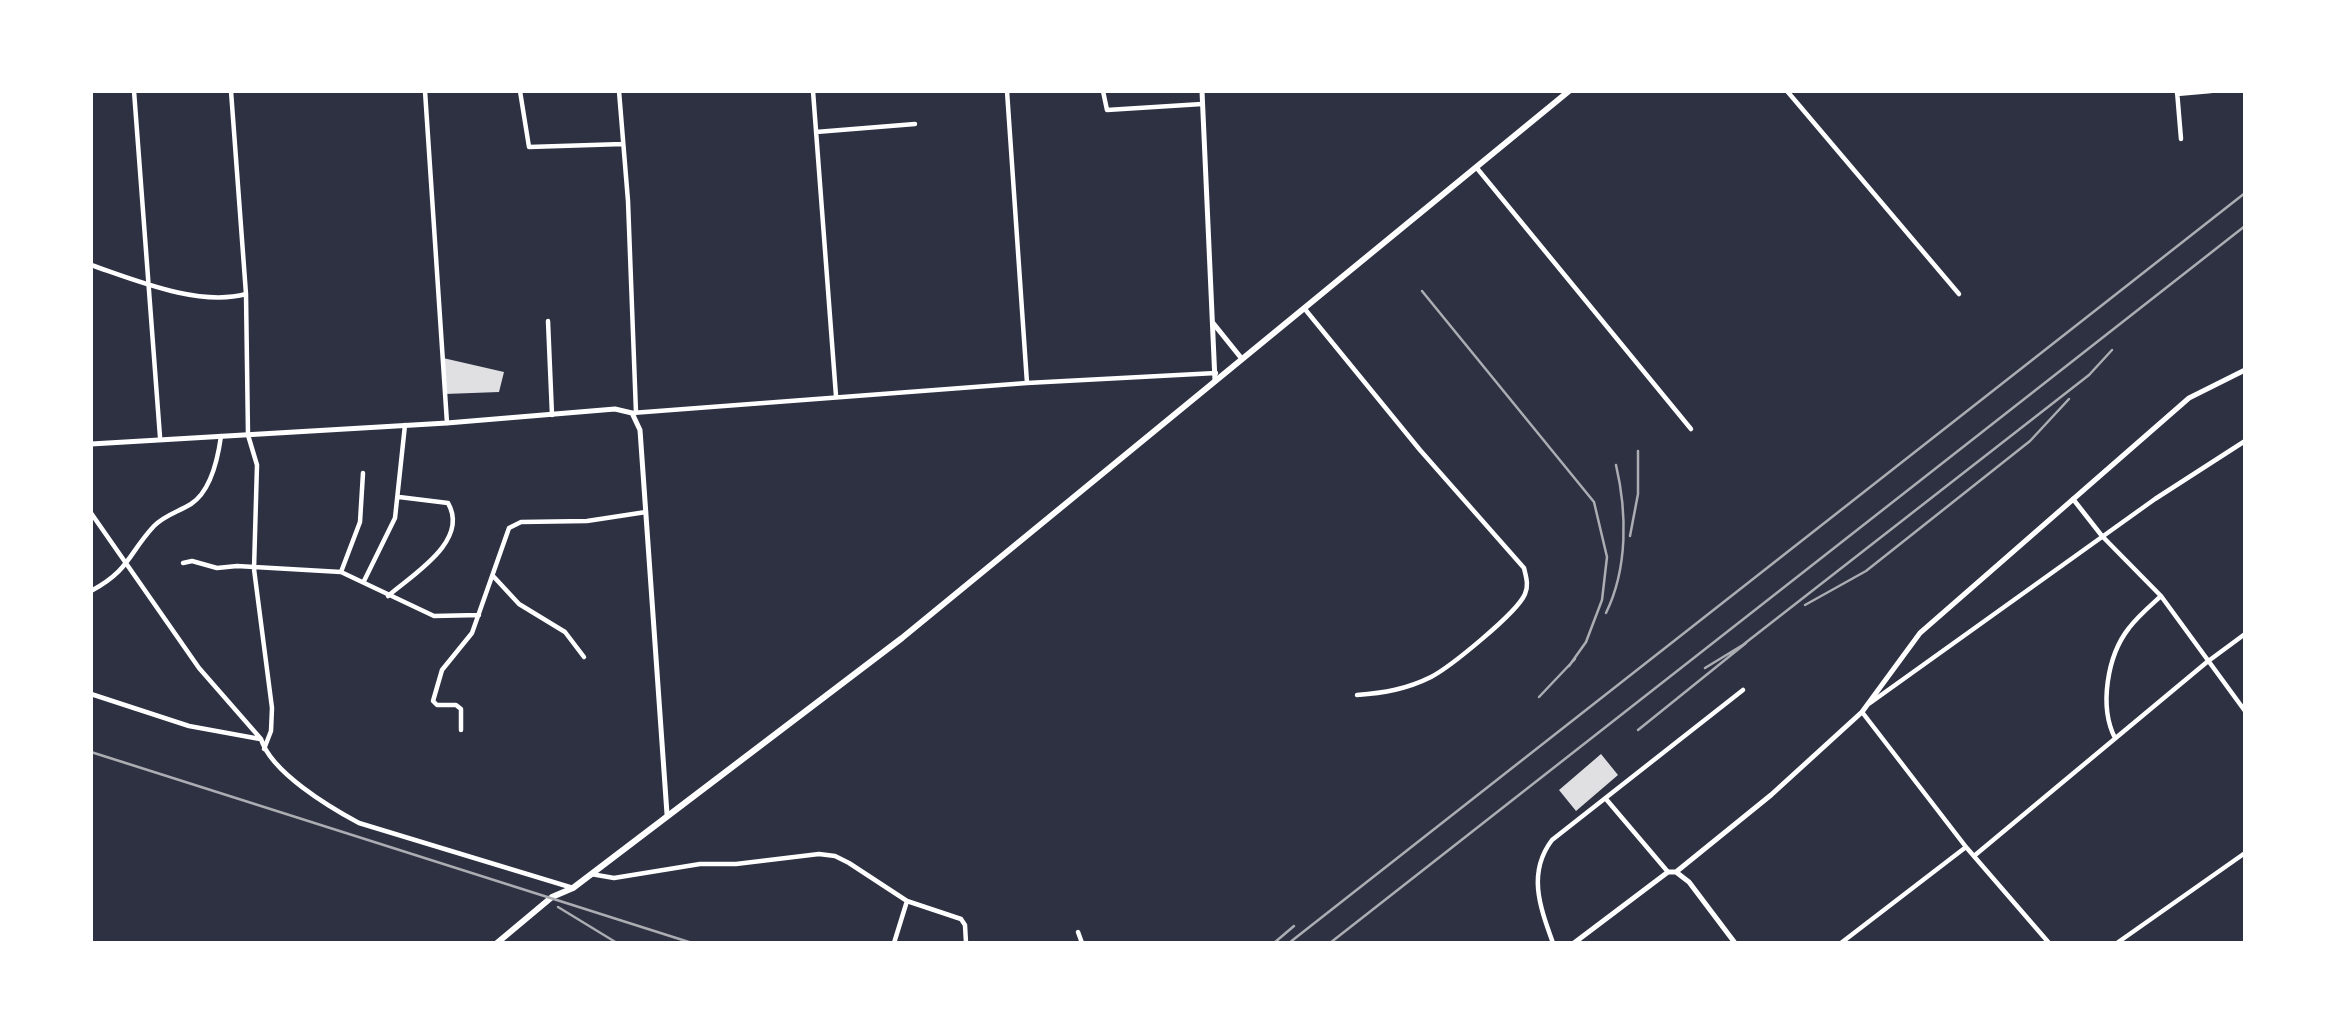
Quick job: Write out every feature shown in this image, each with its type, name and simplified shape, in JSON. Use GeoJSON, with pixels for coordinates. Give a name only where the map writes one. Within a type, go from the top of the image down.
{"type":"FeatureCollection","features":[{"type":"Feature","properties":{"kind":"main road"},"geometry":{"type":"LineString","coordinates":[[497,943],[552,897],[573,888],[902,638],[1215,377],[1242,359],[1569,91]]}},
{"type":"Feature","properties":{"kind":"street"},"geometry":{"type":"LineString","coordinates":[[134,91],[160,437]]}},
{"type":"Feature","properties":{"kind":"street"},"geometry":{"type":"LineString","coordinates":[[232,91],[246,294],[248,435],[257,465],[254,569],[272,708],[271,731],[264,749]]}},
{"type":"Feature","properties":{"kind":"street"},"geometry":{"type":"LineString","coordinates":[[425,91],[447,423]]}},
{"type":"Feature","properties":{"kind":"street"},"geometry":{"type":"LineString","coordinates":[[520,91],[526,144],[529,147],[623,144]]}},
{"type":"Feature","properties":{"kind":"street"},"geometry":{"type":"LineString","coordinates":[[619,91],[634,413],[640,430],[667,814]]}},
{"type":"Feature","properties":{"kind":"street"},"geometry":{"type":"LineString","coordinates":[[813,91],[835,396]]}},
{"type":"Feature","properties":{"kind":"street"},"geometry":{"type":"LineString","coordinates":[[1007,91],[1027,383]]}},
{"type":"Feature","properties":{"kind":"street"},"geometry":{"type":"LineString","coordinates":[[1103,91],[1107,110],[1202,104]]}},
{"type":"Feature","properties":{"kind":"street"},"geometry":{"type":"LineString","coordinates":[[91,443],[160,437],[248,435],[447,423],[615,410],[634,413],[1027,383],[1215,377],[1202,91]]}},
{"type":"Feature","properties":{"kind":"street"},"geometry":{"type":"LineString","coordinates":[[1787,91],[1959,294]]}},
{"type":"Feature","properties":{"kind":"street"},"geometry":{"type":"LineString","coordinates":[[2180,139],[2177,92],[2211,91]]}},
{"type":"Feature","properties":{"kind":"street"},"geometry":{"type":"LineString","coordinates":[[816,132],[915,124]]}},
{"type":"Feature","properties":{"kind":"street"},"geometry":{"type":"LineString","coordinates":[[1476,167],[1691,429]]}},
{"type":"Feature","properties":{"kind":"street"},"geometry":{"type":"LineString","coordinates":[[91,265],[149,285],[219,299],[246,294]]}},
{"type":"Feature","properties":{"kind":"street"},"geometry":{"type":"LineString","coordinates":[[1304,308],[1420,450],[1524,568],[1528,581],[1526,593],[1516,610],[1433,676],[1398,690],[1357,695]]}},
{"type":"Feature","properties":{"kind":"street"},"geometry":{"type":"LineString","coordinates":[[548,321],[552,415]]}},
{"type":"Feature","properties":{"kind":"street"},"geometry":{"type":"LineString","coordinates":[[1213,323],[1242,359]]}},
{"type":"Feature","properties":{"kind":"street"},"geometry":{"type":"LineString","coordinates":[[1676,872],[1771,795],[1862,712],[1920,633],[2189,398],[2245,370]]}},
{"type":"Feature","properties":{"kind":"street"},"geometry":{"type":"LineString","coordinates":[[364,581],[391,531],[399,496],[405,425]]}},
{"type":"Feature","properties":{"kind":"street"},"geometry":{"type":"LineString","coordinates":[[91,591],[113,579],[128,564],[163,517],[189,505],[202,494],[215,466],[221,435]]}},
{"type":"Feature","properties":{"kind":"street"},"geometry":{"type":"LineString","coordinates":[[1869,704],[2102,536],[2245,442]]}},
{"type":"Feature","properties":{"kind":"street"},"geometry":{"type":"LineString","coordinates":[[341,572],[359,522],[363,473]]}},
{"type":"Feature","properties":{"kind":"street"},"geometry":{"type":"LineString","coordinates":[[388,596],[440,551],[452,530],[452,510],[448,503],[399,496]]}},
{"type":"Feature","properties":{"kind":"street"},"geometry":{"type":"LineString","coordinates":[[2073,499],[2102,536],[2161,596],[2245,711]]}},
{"type":"Feature","properties":{"kind":"street"},"geometry":{"type":"LineString","coordinates":[[461,730],[461,709],[456,705],[437,705],[432,699],[442,670],[468,642],[494,577],[506,536],[514,524],[587,521],[646,512]]}},
{"type":"Feature","properties":{"kind":"street"},"geometry":{"type":"LineString","coordinates":[[91,513],[199,668],[261,739],[264,749],[279,766],[336,810],[359,823],[573,888]]}},
{"type":"Feature","properties":{"kind":"street"},"geometry":{"type":"LineString","coordinates":[[183,563],[197,561],[211,568],[237,566],[341,572],[434,616],[479,615]]}},
{"type":"Feature","properties":{"kind":"street"},"geometry":{"type":"LineString","coordinates":[[494,577],[519,604],[565,632],[584,657]]}},
{"type":"Feature","properties":{"kind":"street"},"geometry":{"type":"LineString","coordinates":[[2115,738],[2105,710],[2107,687],[2117,653],[2127,629],[2161,596]]}},
{"type":"Feature","properties":{"kind":"street"},"geometry":{"type":"LineString","coordinates":[[1974,856],[2207,662],[2245,634]]}},
{"type":"Feature","properties":{"kind":"street"},"geometry":{"type":"LineString","coordinates":[[1553,943],[1539,903],[1537,875],[1540,856],[1552,840],[1743,690]]}},
{"type":"Feature","properties":{"kind":"street"},"geometry":{"type":"LineString","coordinates":[[91,694],[190,726],[261,739]]}},
{"type":"Feature","properties":{"kind":"street"},"geometry":{"type":"LineString","coordinates":[[1862,712],[1966,847],[2049,943]]}},
{"type":"Feature","properties":{"kind":"street"},"geometry":{"type":"LineString","coordinates":[[1606,799],[1668,872]]}},
{"type":"Feature","properties":{"kind":"street"},"geometry":{"type":"LineString","coordinates":[[1841,943],[1966,847]]}},
{"type":"Feature","properties":{"kind":"street"},"geometry":{"type":"LineString","coordinates":[[2117,943],[2245,853]]}},
{"type":"Feature","properties":{"kind":"street"},"geometry":{"type":"LineString","coordinates":[[590,874],[614,878],[687,866],[736,864],[819,854],[835,856],[907,901],[961,919],[965,925],[966,943]]}},
{"type":"Feature","properties":{"kind":"street"},"geometry":{"type":"LineString","coordinates":[[1574,943],[1668,872],[1676,872],[1689,882],[1735,943]]}},
{"type":"Feature","properties":{"kind":"street"},"geometry":{"type":"LineString","coordinates":[[894,943],[907,901]]}},
{"type":"Feature","properties":{"kind":"street"},"geometry":{"type":"LineString","coordinates":[[1078,932],[1082,943]]}},
{"type":"Feature","properties":{"kind":"building"},"geometry":{"type":"Polygon","coordinates":[[[443,358],[504,372],[499,392],[445,394],[443,358]]]}},
{"type":"Feature","properties":{"kind":"building"},"geometry":{"type":"Polygon","coordinates":[[[1601,754],[1618,775],[1576,811],[1559,790],[1601,754]]]}},
{"type":"Feature","properties":{"kind":"railway"},"geometry":{"type":"LineString","coordinates":[[1289,943],[2245,193]]}},
{"type":"Feature","properties":{"kind":"railway"},"geometry":{"type":"LineString","coordinates":[[1330,943],[2245,226]]}},
{"type":"Feature","properties":{"kind":"railway"},"geometry":{"type":"LineString","coordinates":[[1422,291],[1594,502],[1607,557],[1602,600],[1586,642],[1569,666]]}},
{"type":"Feature","properties":{"kind":"railway"},"geometry":{"type":"LineString","coordinates":[[1744,644],[2089,375],[2112,350]]}},
{"type":"Feature","properties":{"kind":"railway"},"geometry":{"type":"LineString","coordinates":[[1805,605],[1866,571],[2030,441],[2069,399]]}},
{"type":"Feature","properties":{"kind":"railway"},"geometry":{"type":"LineString","coordinates":[[1630,536],[1638,494],[1638,451]]}},
{"type":"Feature","properties":{"kind":"railway"},"geometry":{"type":"LineString","coordinates":[[1606,613],[1622,559],[1622,502],[1616,465]]}},
{"type":"Feature","properties":{"kind":"railway"},"geometry":{"type":"LineString","coordinates":[[1638,730],[1746,643],[1705,668]]}},
{"type":"Feature","properties":{"kind":"railway"},"geometry":{"type":"LineString","coordinates":[[1539,697],[1575,659]]}},
{"type":"Feature","properties":{"kind":"railway"},"geometry":{"type":"LineString","coordinates":[[91,752],[692,943]]}},
{"type":"Feature","properties":{"kind":"railway"},"geometry":{"type":"LineString","coordinates":[[558,907],[617,943]]}},
{"type":"Feature","properties":{"kind":"railway"},"geometry":{"type":"LineString","coordinates":[[1274,943],[1294,926]]}}]}
